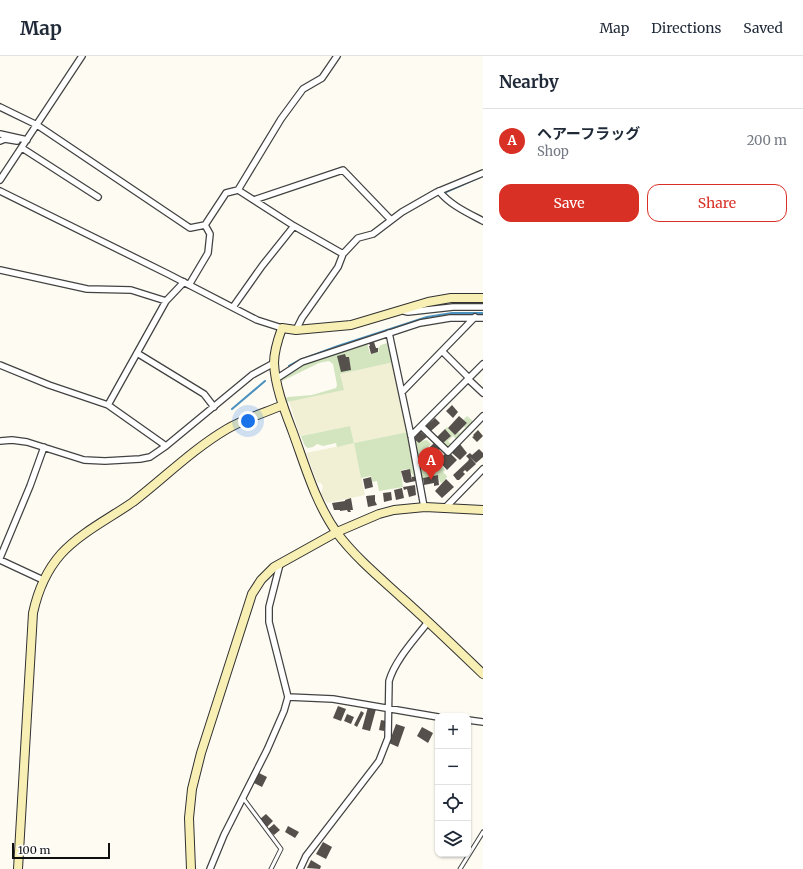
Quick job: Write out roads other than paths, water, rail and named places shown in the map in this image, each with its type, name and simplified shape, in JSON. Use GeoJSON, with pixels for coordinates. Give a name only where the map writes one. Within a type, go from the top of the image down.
{"type":"FeatureCollection","features":[{"type":"Feature","properties":{"kind":"street"},"geometry":{"type":"LineString","coordinates":[[0,180],[82,56]]}},
{"type":"Feature","properties":{"kind":"street"},"geometry":{"type":"LineString","coordinates":[[0,107],[37,126],[190,228],[204,225],[226,193],[238,190],[282,119],[303,90],[322,78],[337,56]]}},
{"type":"Feature","properties":{"kind":"street"},"geometry":{"type":"LineString","coordinates":[[0,134],[25,143],[98,197]]}},
{"type":"Feature","properties":{"kind":"street"},"geometry":{"type":"LineString","coordinates":[[0,141],[5,139],[25,143]]}},
{"type":"Feature","properties":{"kind":"street"},"geometry":{"type":"LineString","coordinates":[[254,200],[343,170],[391,220]]}},
{"type":"Feature","properties":{"kind":"street"},"geometry":{"type":"LineString","coordinates":[[296,330],[302,318],[338,267],[343,254],[358,238],[373,234],[402,212],[439,191],[483,173]]}},
{"type":"Feature","properties":{"kind":"street"},"geometry":{"type":"LineString","coordinates":[[238,190],[294,226],[343,254]]}},
{"type":"Feature","properties":{"kind":"street"},"geometry":{"type":"LineString","coordinates":[[439,191],[451,203],[483,221]]}},
{"type":"Feature","properties":{"kind":"street"},"geometry":{"type":"LineString","coordinates":[[0,192],[187,283],[257,320],[282,328],[296,330],[351,326],[428,302],[451,298],[483,298]]}},
{"type":"Feature","properties":{"kind":"street"},"geometry":{"type":"LineString","coordinates":[[108,405],[166,301],[187,283],[208,253],[210,234],[204,225]]}},
{"type":"Feature","properties":{"kind":"street"},"geometry":{"type":"LineString","coordinates":[[233,307],[262,266],[294,226]]}},
{"type":"Feature","properties":{"kind":"street"},"geometry":{"type":"LineString","coordinates":[[0,270],[87,289],[131,290],[166,301]]}},
{"type":"Feature","properties":{"kind":"street"},"geometry":{"type":"LineString","coordinates":[[402,310],[408,312],[453,307],[483,307]]}},
{"type":"Feature","properties":{"kind":"street"},"geometry":{"type":"LineString","coordinates":[[460,309],[461,318]]}},
{"type":"Feature","properties":{"kind":"street"},"geometry":{"type":"LineString","coordinates":[[402,392],[475,317]]}},
{"type":"Feature","properties":{"kind":"street"},"geometry":{"type":"LineString","coordinates":[[276,379],[302,362],[389,333],[430,321],[475,317],[483,318]]}},
{"type":"Feature","properties":{"kind":"street"},"geometry":{"type":"LineString","coordinates":[[282,328],[274,363],[276,379],[283,405],[314,491],[337,532],[350,549],[483,674]]}},
{"type":"Feature","properties":{"kind":"street"},"geometry":{"type":"LineString","coordinates":[[389,333],[411,436],[424,507]]}},
{"type":"Feature","properties":{"kind":"street"},"geometry":{"type":"LineString","coordinates":[[442,351],[483,393]]}},
{"type":"Feature","properties":{"kind":"street"},"geometry":{"type":"LineString","coordinates":[[137,353],[204,394],[214,407]]}},
{"type":"Feature","properties":{"kind":"street"},"geometry":{"type":"LineString","coordinates":[[0,441],[12,440],[27,442],[84,460],[105,461],[150,457],[166,446],[252,375],[274,363]]}},
{"type":"Feature","properties":{"kind":"street"},"geometry":{"type":"LineString","coordinates":[[411,436],[483,364]]}},
{"type":"Feature","properties":{"kind":"street"},"geometry":{"type":"LineString","coordinates":[[0,365],[49,385],[108,405],[166,446]]}},
{"type":"Feature","properties":{"kind":"street"},"geometry":{"type":"LineString","coordinates":[[18,869],[34,613],[36,597],[46,574],[61,554],[73,542],[133,501],[211,440],[239,422],[283,405]]}},
{"type":"Feature","properties":{"kind":"street"},"geometry":{"type":"LineString","coordinates":[[421,426],[448,452],[483,416]]}},
{"type":"Feature","properties":{"kind":"street"},"geometry":{"type":"LineString","coordinates":[[43,580],[0,559],[30,486],[44,447]]}},
{"type":"Feature","properties":{"kind":"street"},"geometry":{"type":"LineString","coordinates":[[445,508],[483,469]]}},
{"type":"Feature","properties":{"kind":"street"},"geometry":{"type":"LineString","coordinates":[[191,869],[189,818],[192,789],[201,754],[252,594],[261,580],[267,573],[280,564],[337,532],[384,512],[424,507],[483,510]]}},
{"type":"Feature","properties":{"kind":"street"},"geometry":{"type":"LineString","coordinates":[[210,869],[224,835],[267,750],[284,711],[288,697],[269,622],[269,607],[280,564]]}},
{"type":"Feature","properties":{"kind":"street"},"geometry":{"type":"LineString","coordinates":[[300,869],[306,856],[379,761],[388,738],[388,681],[390,674],[428,622]]}},
{"type":"Feature","properties":{"kind":"street"},"geometry":{"type":"LineString","coordinates":[[288,697],[333,699],[388,707],[435,716]]}},
{"type":"Feature","properties":{"kind":"street"},"geometry":{"type":"LineString","coordinates":[[471,720],[483,722]]}},
{"type":"Feature","properties":{"kind":"lane"},"geometry":{"type":"LineString","coordinates":[[243,798],[280,849],[271,869]]}},
{"type":"Feature","properties":{"kind":"lane"},"geometry":{"type":"LineString","coordinates":[[460,869],[483,832]]}},
{"type":"Feature","properties":{"kind":"waterway"},"geometry":{"type":"LineString","coordinates":[[446,192],[483,176]]}},
{"type":"Feature","properties":{"kind":"waterway"},"geometry":{"type":"LineString","coordinates":[[289,366],[300,360],[338,346],[427,317],[452,313],[483,313]]}},
{"type":"Feature","properties":{"kind":"waterway"},"geometry":{"type":"LineString","coordinates":[[232,409],[265,381]]}},
{"type":"Feature","properties":{"kind":"place","name":"ヘアーフラッグ"},"geometry":{"type":"Point","coordinates":[431,480]}}]}
